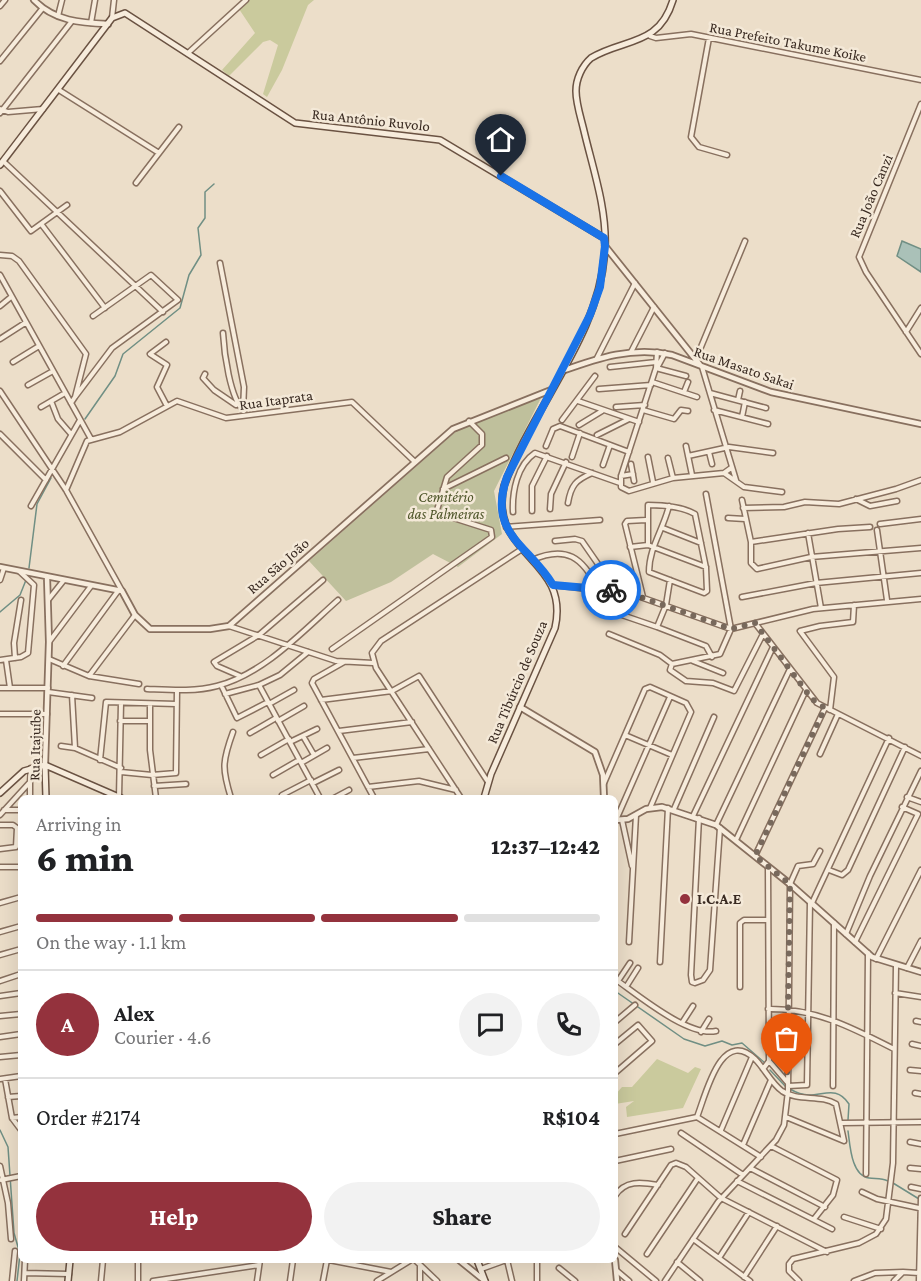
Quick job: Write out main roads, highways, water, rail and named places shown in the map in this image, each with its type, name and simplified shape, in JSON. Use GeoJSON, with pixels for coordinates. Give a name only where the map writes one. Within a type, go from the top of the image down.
{"type":"FeatureCollection","features":[{"type":"Feature","properties":{"kind":"main road"},"geometry":{"type":"LineString","coordinates":[[604,238],[602,206],[581,117],[576,84],[581,71],[591,58],[650,36],[666,17],[674,0]]}},
{"type":"Feature","properties":{"kind":"main road","name":"Rua Antônio Ruvolo"},"geometry":{"type":"LineString","coordinates":[[2,163],[112,18],[120,13],[129,15],[289,120],[300,124],[440,140],[604,238]]}},
{"type":"Feature","properties":{"kind":"main road","name":"Rua Tibúrcio de Souza"},"geometry":{"type":"LineString","coordinates":[[484,795],[555,628],[557,605],[553,585],[506,528],[501,504],[504,486],[595,303],[605,246],[604,238]]}},
{"type":"Feature","properties":{"kind":"main road"},"geometry":{"type":"LineString","coordinates":[[0,794],[16,776],[31,768],[45,765],[112,795]]}},
{"type":"Feature","properties":{"kind":"main road","name":"Rua Itajuíbe"},"geometry":{"type":"LineString","coordinates":[[45,765],[46,795]]}},
{"type":"Feature","properties":{"kind":"main road"},"geometry":{"type":"LineString","coordinates":[[68,1281],[70,1263]]}},
{"type":"Feature","properties":{"kind":"main road"},"geometry":{"type":"LineString","coordinates":[[478,1263],[485,1281]]}},
{"type":"Feature","properties":{"kind":"waterway"},"geometry":{"type":"LineString","coordinates":[[85,419],[115,376],[123,354],[180,308],[189,275],[201,255],[198,228],[205,218],[205,192],[214,184]]}},
{"type":"Feature","properties":{"kind":"waterway"},"geometry":{"type":"LineString","coordinates":[[29,568],[37,504],[51,478]]}},
{"type":"Feature","properties":{"kind":"waterway"},"geometry":{"type":"LineString","coordinates":[[0,612],[20,595],[26,580]]}},
{"type":"Feature","properties":{"kind":"waterway"},"geometry":{"type":"LineString","coordinates":[[618,993],[684,1039],[705,1046],[722,1041],[732,1045],[742,1043],[765,1063]]}},
{"type":"Feature","properties":{"kind":"waterway"},"geometry":{"type":"LineString","coordinates":[[770,1070],[786,1087]]}},
{"type":"Feature","properties":{"kind":"waterway"},"geometry":{"type":"LineString","coordinates":[[790,1089],[806,1095],[831,1093],[840,1095],[849,1104],[848,1120]]}},
{"type":"Feature","properties":{"kind":"waterway"},"geometry":{"type":"LineString","coordinates":[[0,1130],[8,1147],[14,1233],[18,1247]]}},
{"type":"Feature","properties":{"kind":"waterway"},"geometry":{"type":"LineString","coordinates":[[848,1131],[852,1159],[858,1172],[869,1178],[888,1181]]}},
{"type":"Feature","properties":{"kind":"waterway"},"geometry":{"type":"LineString","coordinates":[[893,1183],[919,1199]]}},
{"type":"Feature","properties":{"kind":"waterway"},"geometry":{"type":"LineString","coordinates":[[17,1281],[19,1263]]}},
{"type":"Feature","properties":{"kind":"place","name":"I.C.A.E"},"geometry":{"type":"Point","coordinates":[685,899]}},
{"type":"Feature","properties":{"kind":"park label","name":"Cemitério das Palmeiras"},"geometry":{"type":"Point","coordinates":[446,506]}}]}
